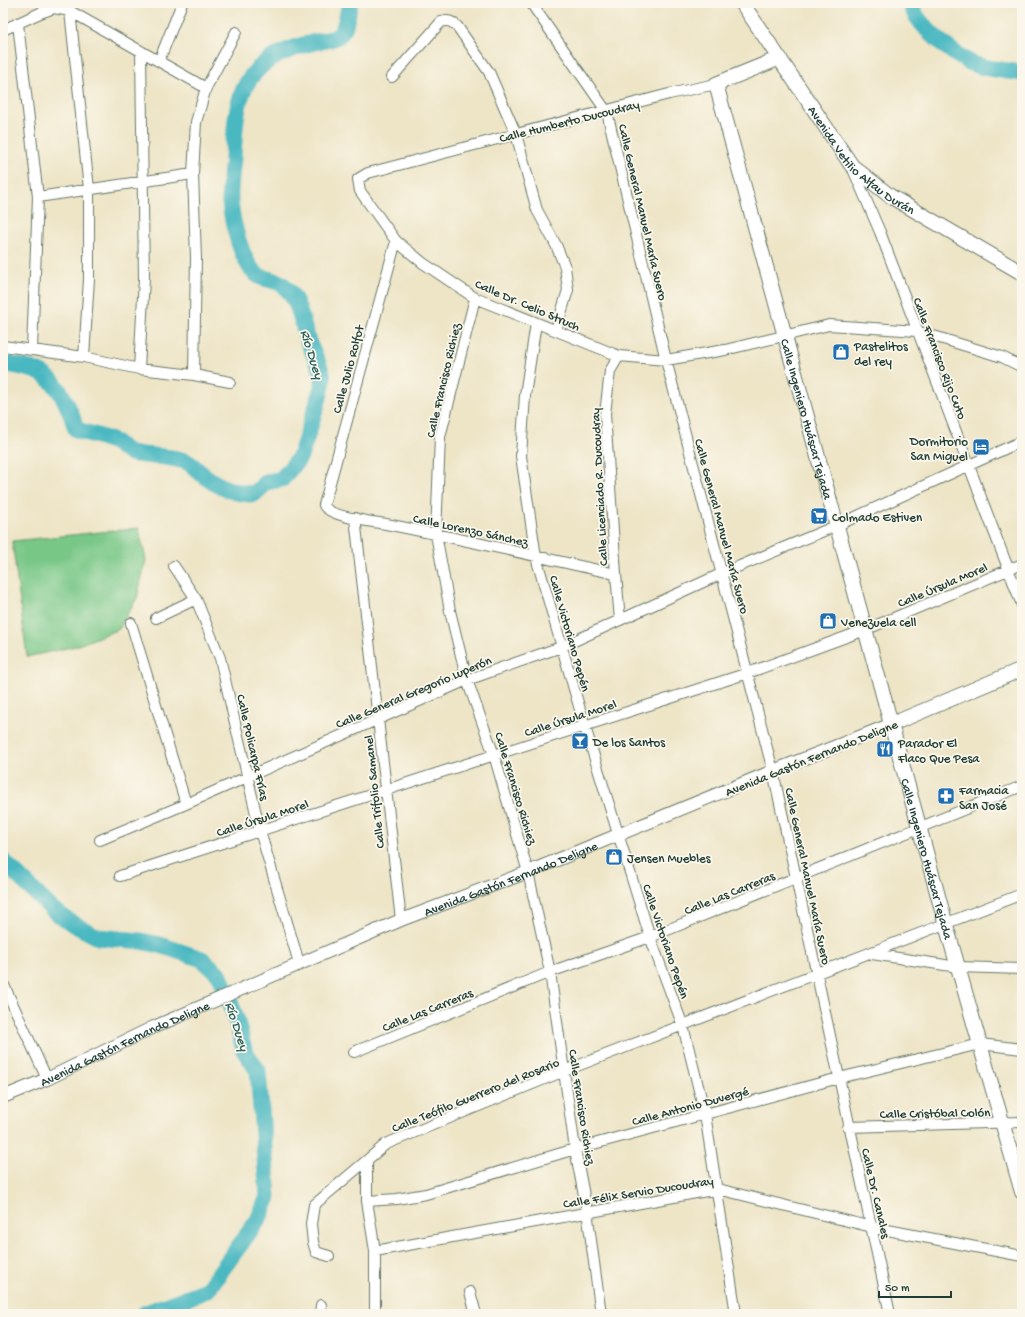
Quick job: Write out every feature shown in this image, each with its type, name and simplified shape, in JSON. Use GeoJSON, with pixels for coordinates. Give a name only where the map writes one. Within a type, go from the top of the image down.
{"type":"FeatureCollection","features":[{"type":"Feature","properties":{"kind":"main road","name":"Avenida Vetilio Alfau Durán"},"geometry":{"type":"LineString","coordinates":[[742,3],[852,166],[890,196],[1022,272]]}},
{"type":"Feature","properties":{"kind":"main road","name":"Calle Humberto Ducoudray"},"geometry":{"type":"LineString","coordinates":[[716,84],[780,58]]}},
{"type":"Feature","properties":{"kind":"main road","name":"Calle Ingeniero Huáscar Tejada"},"geometry":{"type":"LineString","coordinates":[[716,84],[784,337],[838,525],[865,630],[921,828],[946,925],[1022,1192]]}},
{"type":"Feature","properties":{"kind":"main road","name":"Avenida Gastón Fernando Deligne"},"geometry":{"type":"LineString","coordinates":[[892,724],[1022,669]]}},
{"type":"Feature","properties":{"kind":"street"},"geometry":{"type":"LineString","coordinates":[[159,61],[182,3]]}},
{"type":"Feature","properties":{"kind":"street","name":"Calle General Manuel María Suero"},"geometry":{"type":"LineString","coordinates":[[531,3],[607,112],[666,360],[723,573],[773,771],[839,1078]]}},
{"type":"Feature","properties":{"kind":"street"},"geometry":{"type":"LineString","coordinates":[[3,30],[54,8],[70,11],[206,88]]}},
{"type":"Feature","properties":{"kind":"street"},"geometry":{"type":"LineString","coordinates":[[70,11],[89,189],[89,279],[84,356]]}},
{"type":"Feature","properties":{"kind":"street"},"geometry":{"type":"LineString","coordinates":[[392,77],[441,22],[451,21],[489,72],[516,134],[536,210],[556,245],[565,267],[568,290],[556,330]]}},
{"type":"Feature","properties":{"kind":"street"},"geometry":{"type":"LineString","coordinates":[[18,24],[38,197],[32,350]]}},
{"type":"Feature","properties":{"kind":"street"},"geometry":{"type":"LineString","coordinates":[[194,375],[196,258],[193,174],[196,122],[206,88],[236,32]]}},
{"type":"Feature","properties":{"kind":"street"},"geometry":{"type":"LineString","coordinates":[[139,369],[144,279],[141,51]]}},
{"type":"Feature","properties":{"kind":"street","name":"Calle Humberto Ducoudray"},"geometry":{"type":"LineString","coordinates":[[358,179],[368,174],[516,134],[607,112],[669,94],[716,84]]}},
{"type":"Feature","properties":{"kind":"street","name":"Calle Francisco Rijo Cuto"},"geometry":{"type":"LineString","coordinates":[[852,166],[1022,605]]}},
{"type":"Feature","properties":{"kind":"street"},"geometry":{"type":"LineString","coordinates":[[38,197],[193,174]]}},
{"type":"Feature","properties":{"kind":"street","name":"Calle Dr. Celio Struch"},"geometry":{"type":"LineString","coordinates":[[358,179],[360,192],[396,241],[423,263],[475,298],[619,356],[666,360],[725,350],[829,325],[917,331],[1002,357],[1022,367]]}},
{"type":"Feature","properties":{"kind":"street","name":"Calle Julio Rolfot"},"geometry":{"type":"LineString","coordinates":[[324,505],[396,241]]}},
{"type":"Feature","properties":{"kind":"street","name":"Calle Francisco Richiez"},"geometry":{"type":"LineString","coordinates":[[475,298],[440,436],[436,534],[450,611],[467,680],[494,755],[528,872],[550,972],[575,1149],[588,1211],[601,1314]]}},
{"type":"Feature","properties":{"kind":"street","name":"Calle Victoriano Pepén"},"geometry":{"type":"LineString","coordinates":[[536,323],[525,395],[521,456],[536,557],[561,647],[650,937],[683,1026],[705,1114],[718,1189],[736,1314]]}},
{"type":"Feature","properties":{"kind":"street"},"geometry":{"type":"LineString","coordinates":[[3,346],[84,356],[139,369],[194,375],[230,382]]}},
{"type":"Feature","properties":{"kind":"street","name":"Calle Licenciado R. Ducoudray"},"geometry":{"type":"LineString","coordinates":[[619,356],[610,371],[605,414],[620,620]]}},
{"type":"Feature","properties":{"kind":"street","name":"Calle General Gregorio Luperón"},"geometry":{"type":"LineString","coordinates":[[100,840],[186,804],[467,680],[561,647],[723,573],[838,525],[1022,442]]}},
{"type":"Feature","properties":{"kind":"street","name":"Calle Lorenzo Sánchez"},"geometry":{"type":"LineString","coordinates":[[324,505],[328,511],[355,518],[436,534],[616,574]]}},
{"type":"Feature","properties":{"kind":"street","name":"Calle Trifolio Samanel"},"geometry":{"type":"LineString","coordinates":[[355,518],[401,920]]}},
{"type":"Feature","properties":{"kind":"street","name":"Calle Úrsula Morel"},"geometry":{"type":"LineString","coordinates":[[120,876],[585,727],[748,673],[865,630],[1009,571],[1022,564]]}},
{"type":"Feature","properties":{"kind":"street","name":"Calle Policarpa Frías"},"geometry":{"type":"LineString","coordinates":[[174,566],[196,599],[220,658],[260,831],[299,963]]}},
{"type":"Feature","properties":{"kind":"street"},"geometry":{"type":"LineString","coordinates":[[156,618],[196,599]]}},
{"type":"Feature","properties":{"kind":"street"},"geometry":{"type":"LineString","coordinates":[[131,623],[186,804]]}},
{"type":"Feature","properties":{"kind":"street","name":"Avenida Gastón Fernando Deligne"},"geometry":{"type":"LineString","coordinates":[[3,1097],[47,1078],[154,1027],[401,920],[528,872],[773,771],[892,724]]}},
{"type":"Feature","properties":{"kind":"street","name":"Calle Las Carreras"},"geometry":{"type":"LineString","coordinates":[[354,1052],[550,972],[650,937],[796,879],[1022,786]]}},
{"type":"Feature","properties":{"kind":"street","name":"Calle Teófilo Guerrero del Rosario"},"geometry":{"type":"LineString","coordinates":[[329,1256],[316,1252],[313,1242],[311,1224],[314,1205],[386,1144],[564,1071],[817,973],[946,925],[1022,894]]}},
{"type":"Feature","properties":{"kind":"street"},"geometry":{"type":"LineString","coordinates":[[870,953],[958,967],[1022,969]]}},
{"type":"Feature","properties":{"kind":"street"},"geometry":{"type":"LineString","coordinates":[[3,983],[47,1078]]}},
{"type":"Feature","properties":{"kind":"street","name":"Calle Antonio Duvergé"},"geometry":{"type":"LineString","coordinates":[[368,1201],[398,1199],[426,1194],[575,1149],[839,1078],[980,1044],[1022,1050]]}},
{"type":"Feature","properties":{"kind":"street","name":"Calle Dr. Canales"},"geometry":{"type":"LineString","coordinates":[[839,1078],[848,1127],[872,1227],[890,1314]]}},
{"type":"Feature","properties":{"kind":"street","name":"Calle Cristóbal Colón"},"geometry":{"type":"LineString","coordinates":[[848,1127],[1022,1122]]}},
{"type":"Feature","properties":{"kind":"street"},"geometry":{"type":"LineString","coordinates":[[367,1161],[368,1201],[374,1251],[375,1314]]}},
{"type":"Feature","properties":{"kind":"street","name":"Calle Félix Servio Ducoudray"},"geometry":{"type":"LineString","coordinates":[[374,1251],[588,1211],[718,1189],[872,1227],[1022,1256]]}},
{"type":"Feature","properties":{"kind":"street"},"geometry":{"type":"LineString","coordinates":[[470,1292],[476,1314]]}},
{"type":"Feature","properties":{"kind":"green space"},"geometry":{"type":"Polygon","coordinates":[[[139,528],[146,560],[137,598],[119,629],[76,646],[27,657],[12,541],[139,528]]]}},
{"type":"Feature","properties":{"kind":"waterway","name":"Río Duey"},"geometry":{"type":"LineString","coordinates":[[3,363],[34,370],[50,379],[66,402],[76,429],[116,443],[129,452],[185,461],[214,483],[226,489],[240,493],[254,494],[267,482],[282,479],[299,458],[320,394],[323,380],[321,370],[308,341],[294,298],[282,284],[259,276],[253,271],[239,242],[230,202],[230,185],[237,111],[246,84],[254,73],[265,63],[284,52],[305,44],[338,36],[345,25],[350,3]]}},
{"type":"Feature","properties":{"kind":"waterway"},"geometry":{"type":"LineString","coordinates":[[911,3],[919,20],[928,30],[959,56],[976,65],[1022,73]]}},
{"type":"Feature","properties":{"kind":"waterway","name":"Río Duey"},"geometry":{"type":"LineString","coordinates":[[3,861],[53,910],[73,924],[98,937],[141,941],[160,945],[202,959],[220,975],[236,1018],[244,1050],[258,1071],[268,1197],[258,1220],[207,1290],[144,1314]]}},
{"type":"Feature","properties":{"kind":"place","name":"Pastelitos del rey"},"geometry":{"type":"Point","coordinates":[841,352]}},
{"type":"Feature","properties":{"kind":"place","name":"Dormitorio San Miguel"},"geometry":{"type":"Point","coordinates":[981,447]}},
{"type":"Feature","properties":{"kind":"place","name":"Colmado Estiven"},"geometry":{"type":"Point","coordinates":[819,516]}},
{"type":"Feature","properties":{"kind":"place","name":"Venezuela cell"},"geometry":{"type":"Point","coordinates":[828,621]}},
{"type":"Feature","properties":{"kind":"place","name":"De los Santos"},"geometry":{"type":"Point","coordinates":[580,741]}},
{"type":"Feature","properties":{"kind":"place","name":"Parador El Flaco Que Pesa"},"geometry":{"type":"Point","coordinates":[885,749]}},
{"type":"Feature","properties":{"kind":"place","name":"Farmacia San José"},"geometry":{"type":"Point","coordinates":[946,796]}},
{"type":"Feature","properties":{"kind":"place","name":"Jensen Muebles"},"geometry":{"type":"Point","coordinates":[614,857]}}]}
